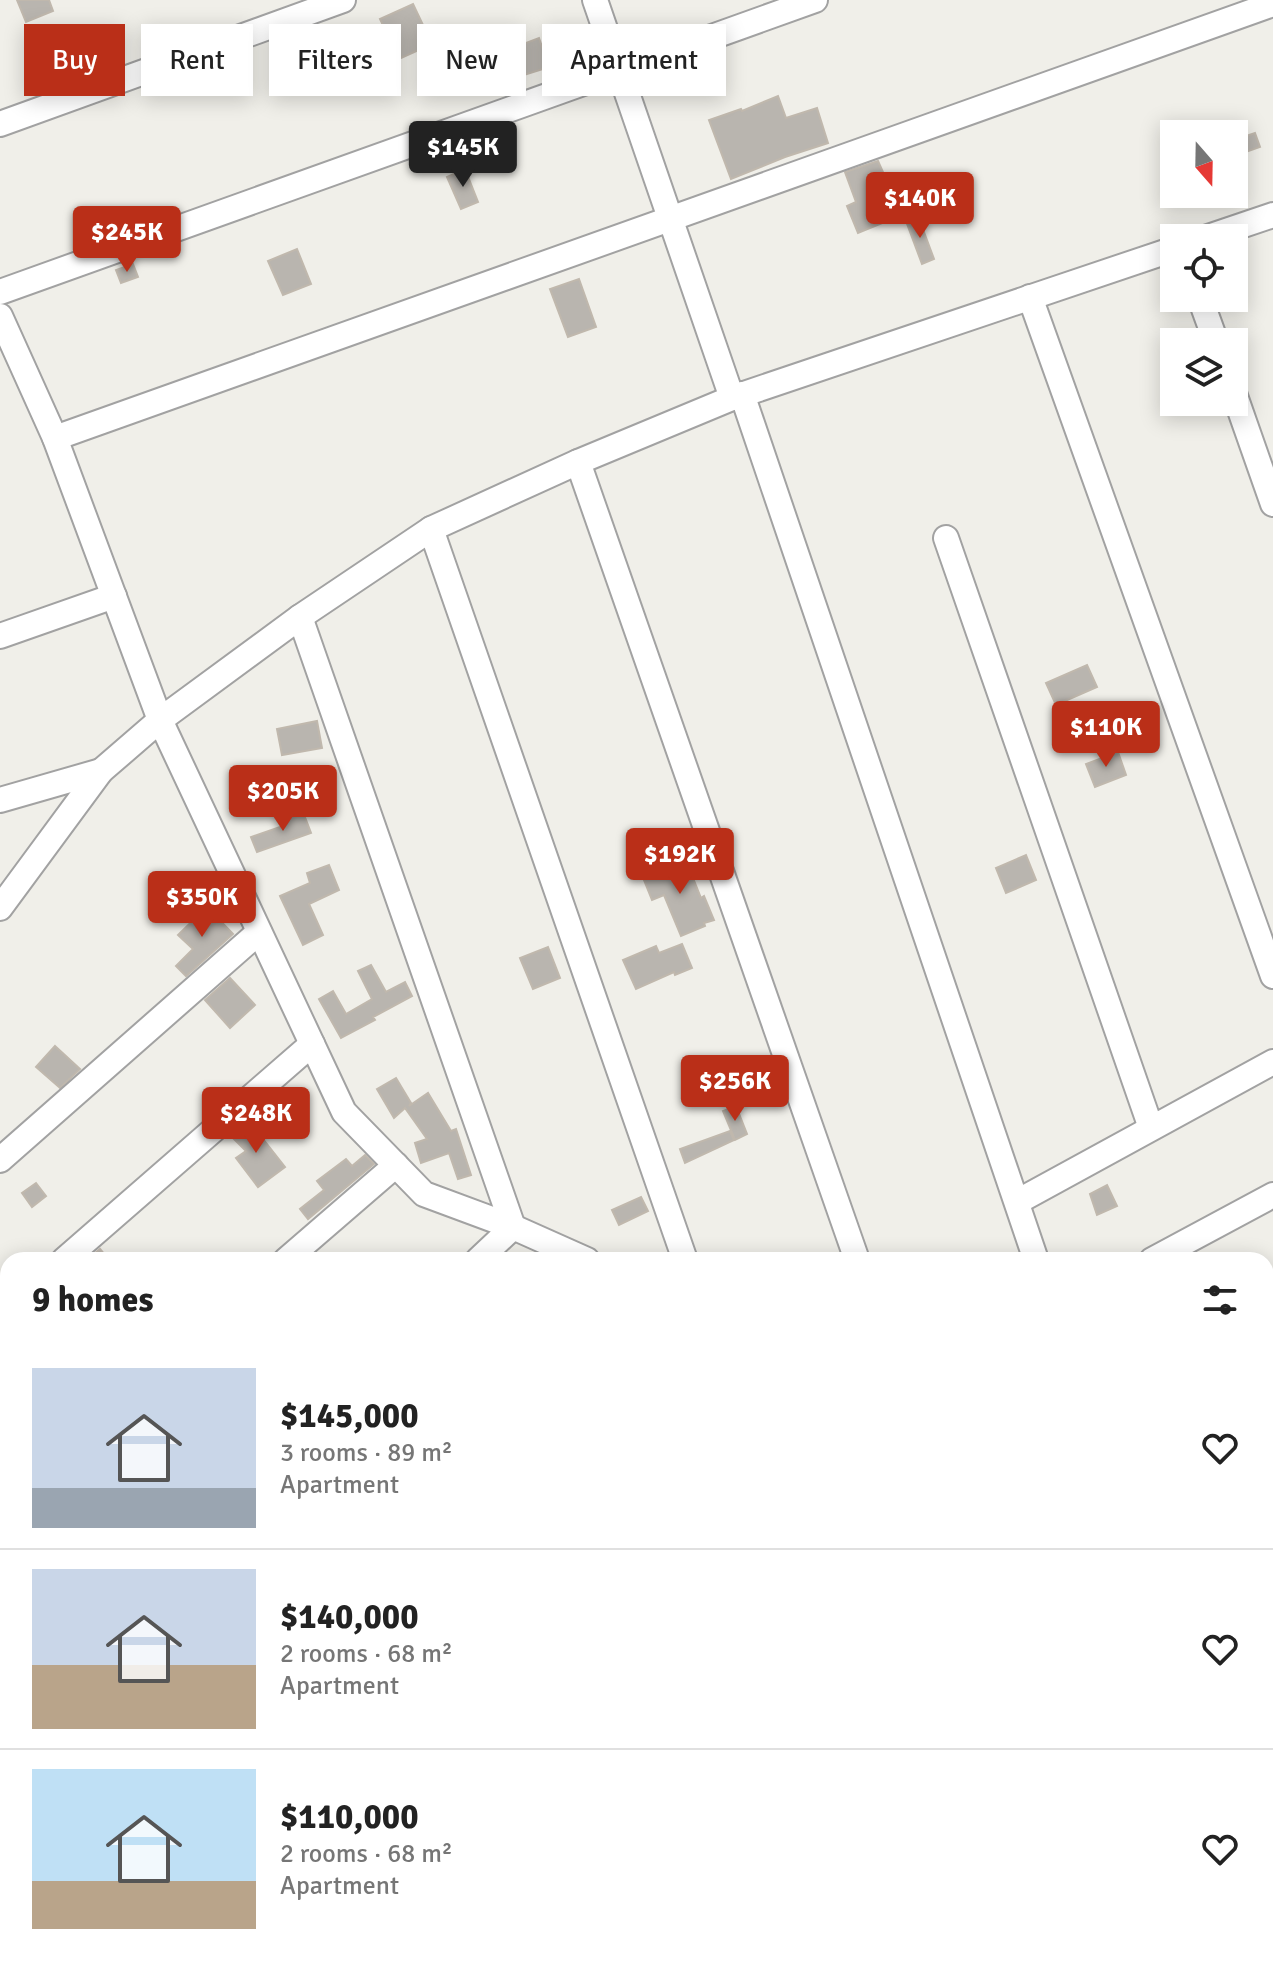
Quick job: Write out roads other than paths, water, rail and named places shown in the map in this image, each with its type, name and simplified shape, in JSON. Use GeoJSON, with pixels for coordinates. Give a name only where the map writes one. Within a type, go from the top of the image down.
{"type":"FeatureCollection","features":[{"type":"Feature","properties":{"kind":"street"},"geometry":{"type":"LineString","coordinates":[[0,124],[343,0]]}},
{"type":"Feature","properties":{"kind":"street"},"geometry":{"type":"LineString","coordinates":[[595,0],[604,24]]}},
{"type":"Feature","properties":{"kind":"street"},"geometry":{"type":"LineString","coordinates":[[726,32],[815,0]]}},
{"type":"Feature","properties":{"kind":"street"},"geometry":{"type":"LineString","coordinates":[[55,438],[1273,4]]}},
{"type":"Feature","properties":{"kind":"street"},"geometry":{"type":"LineString","coordinates":[[0,292],[547,96]]}},
{"type":"Feature","properties":{"kind":"street"},"geometry":{"type":"LineString","coordinates":[[629,96],[737,396],[1033,1252]]}},
{"type":"Feature","properties":{"kind":"street"},"geometry":{"type":"LineString","coordinates":[[1246,224],[1273,215]]}},
{"type":"Feature","properties":{"kind":"street"},"geometry":{"type":"LineString","coordinates":[[0,908],[101,771],[160,720],[300,617],[431,529],[578,462],[737,396],[1160,254]]}},
{"type":"Feature","properties":{"kind":"street"},"geometry":{"type":"LineString","coordinates":[[1030,297],[1273,976]]}},
{"type":"Feature","properties":{"kind":"street"},"geometry":{"type":"LineString","coordinates":[[0,316],[55,438],[160,720],[344,1112],[424,1194],[513,1227],[569,1252]]}},
{"type":"Feature","properties":{"kind":"street"},"geometry":{"type":"LineString","coordinates":[[1242,416],[1273,504]]}},
{"type":"Feature","properties":{"kind":"street"},"geometry":{"type":"LineString","coordinates":[[578,462],[854,1252]]}},
{"type":"Feature","properties":{"kind":"street"},"geometry":{"type":"LineString","coordinates":[[431,529],[682,1252]]}},
{"type":"Feature","properties":{"kind":"street"},"geometry":{"type":"LineString","coordinates":[[946,538],[1151,1128]]}},
{"type":"Feature","properties":{"kind":"street"},"geometry":{"type":"LineString","coordinates":[[0,636],[114,596]]}},
{"type":"Feature","properties":{"kind":"street"},"geometry":{"type":"LineString","coordinates":[[300,617],[513,1227]]}},
{"type":"Feature","properties":{"kind":"street"},"geometry":{"type":"LineString","coordinates":[[0,800],[101,771]]}},
{"type":"Feature","properties":{"kind":"street"},"geometry":{"type":"LineString","coordinates":[[0,1160],[259,932]]}},
{"type":"Feature","properties":{"kind":"street"},"geometry":{"type":"LineString","coordinates":[[73,1252],[312,1044]]}},
{"type":"Feature","properties":{"kind":"street"},"geometry":{"type":"LineString","coordinates":[[1017,1202],[1273,1062]]}},
{"type":"Feature","properties":{"kind":"street"},"geometry":{"type":"LineString","coordinates":[[295,1252],[396,1165]]}},
{"type":"Feature","properties":{"kind":"street"},"geometry":{"type":"LineString","coordinates":[[1167,1252],[1273,1195]]}},
{"type":"Feature","properties":{"kind":"street"},"geometry":{"type":"LineString","coordinates":[[486,1252],[513,1227]]}}]}
